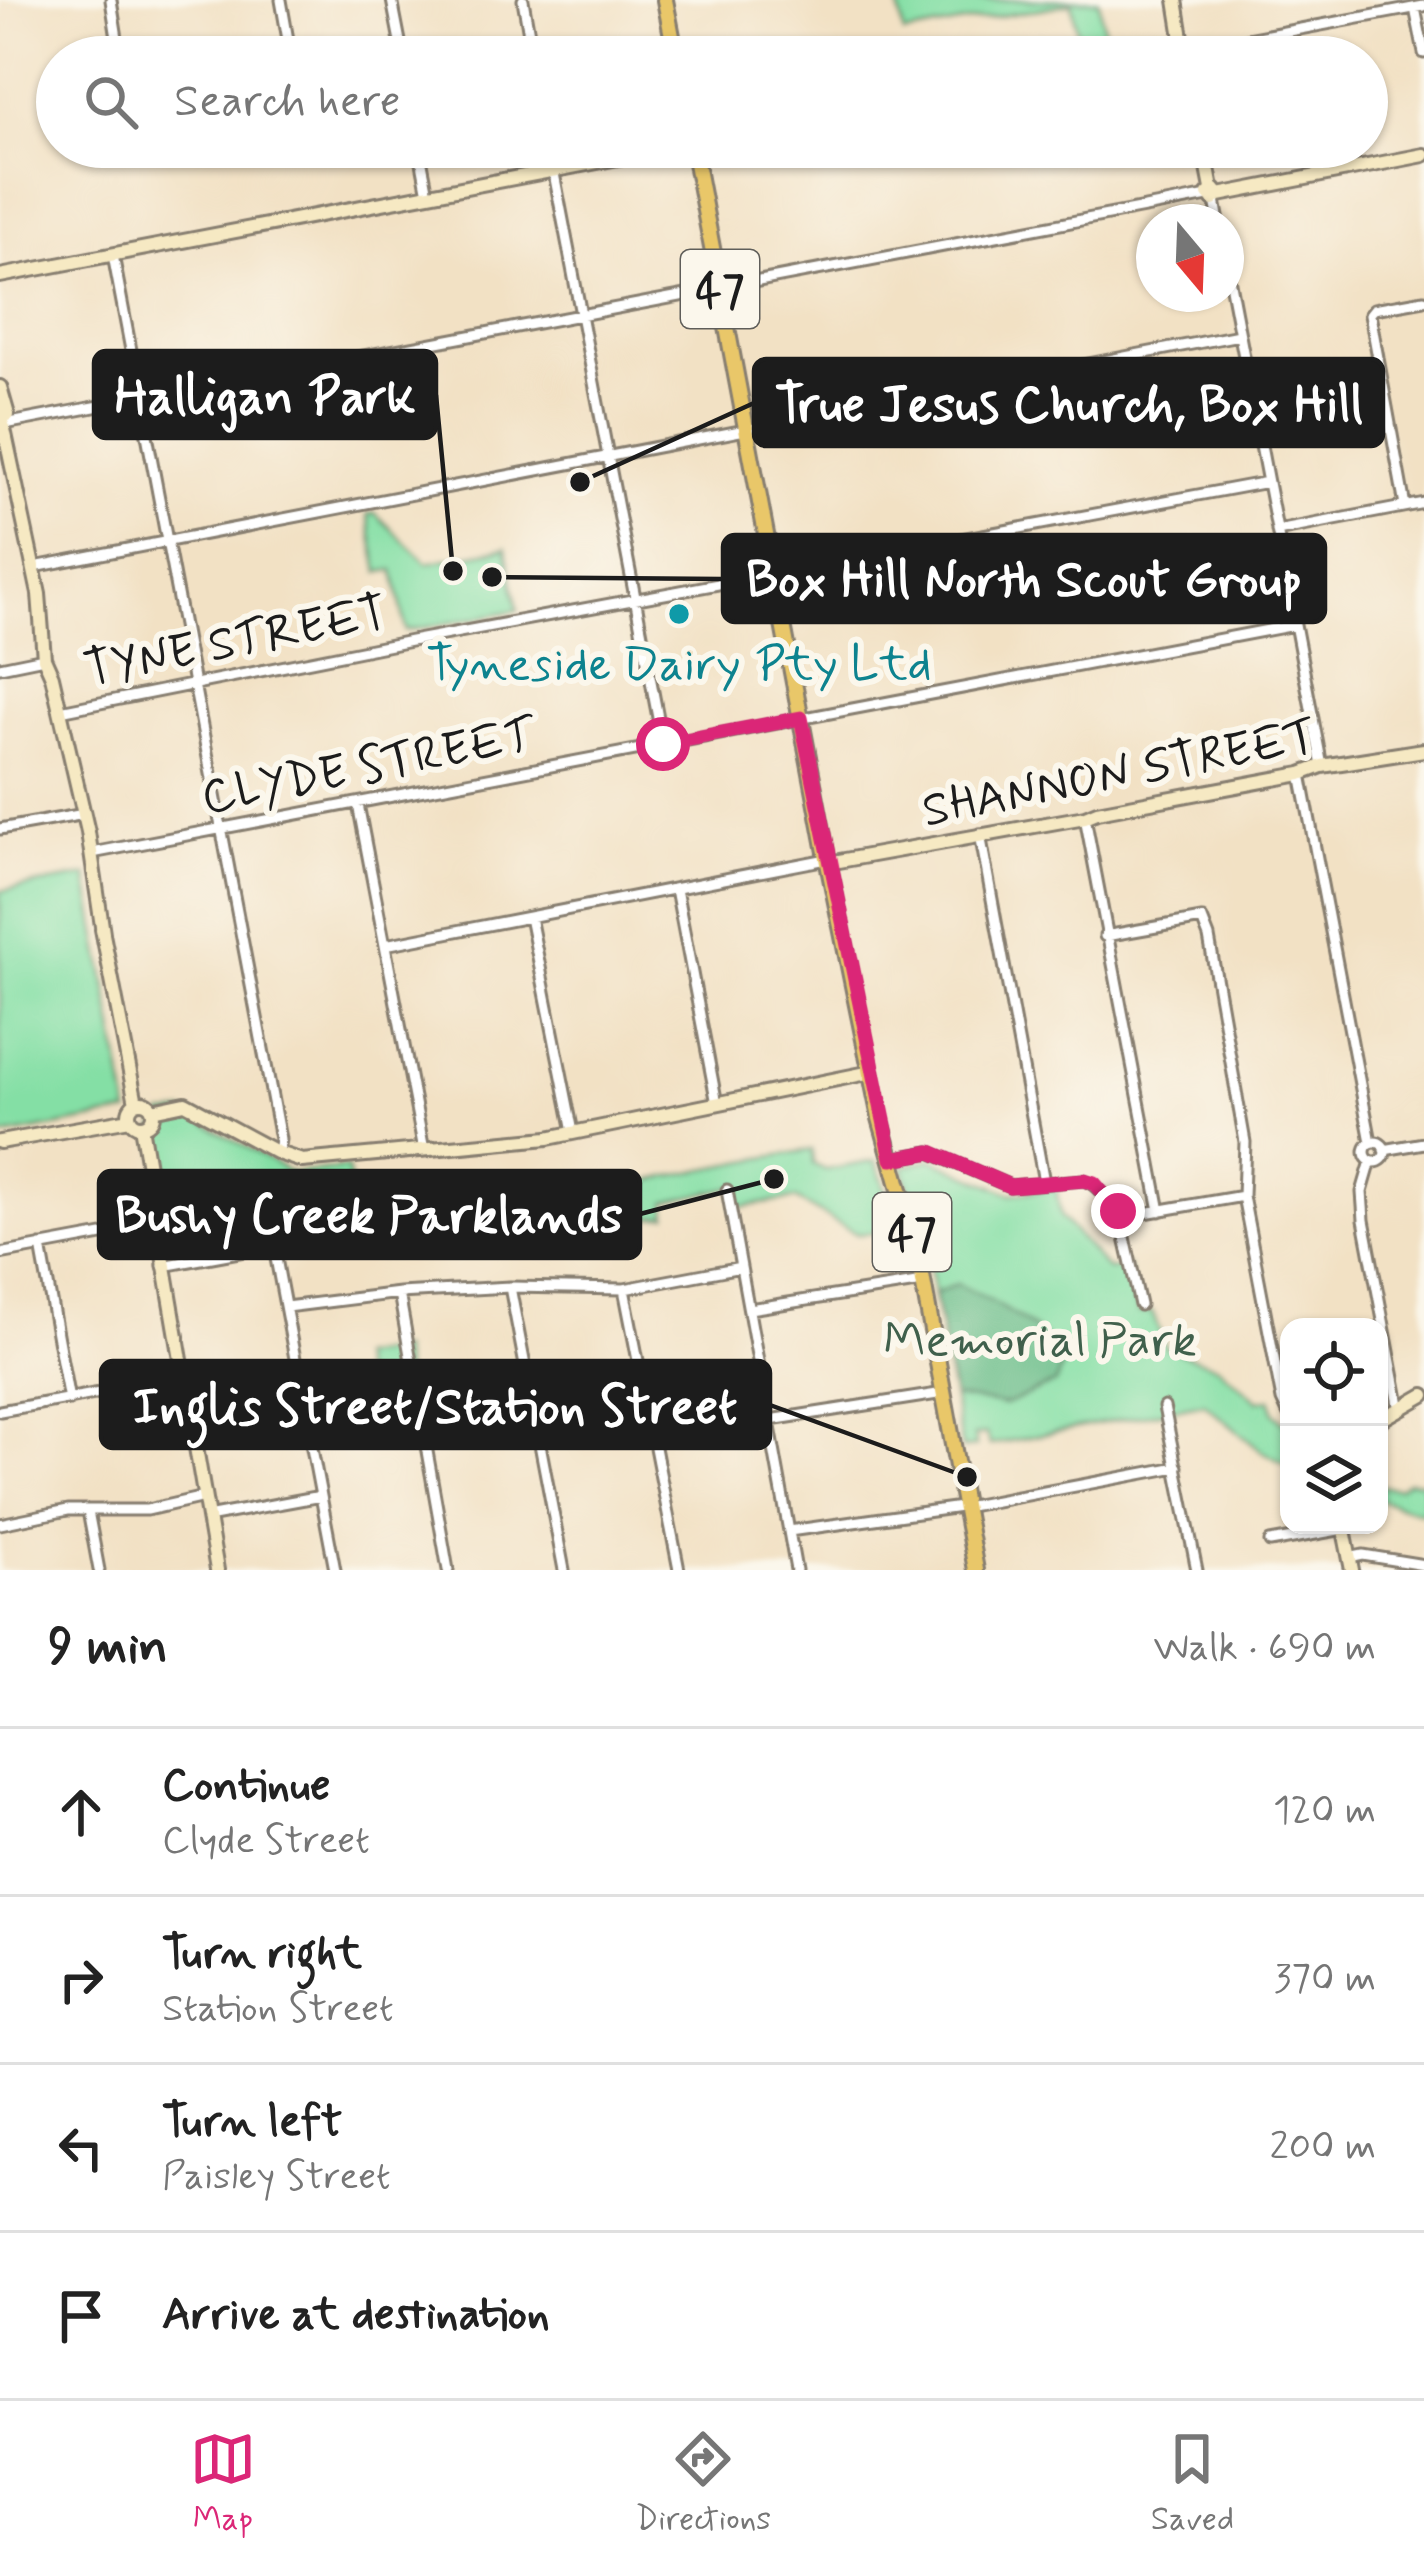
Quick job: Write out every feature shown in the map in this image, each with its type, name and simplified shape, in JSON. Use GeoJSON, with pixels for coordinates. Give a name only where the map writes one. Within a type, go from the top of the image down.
{"type":"FeatureCollection","features":[{"type":"Feature","properties":{"kind":"main road"},"geometry":{"type":"LineString","coordinates":[[665,0],[672,36]]}},
{"type":"Feature","properties":{"kind":"main road","name":"47"},"geometry":{"type":"LineString","coordinates":[[697,168],[828,861],[923,1282],[976,1570]]}},
{"type":"Feature","properties":{"kind":"street"},"geometry":{"type":"LineString","coordinates":[[111,0],[117,36]]}},
{"type":"Feature","properties":{"kind":"street"},"geometry":{"type":"LineString","coordinates":[[281,0],[287,36]]}},
{"type":"Feature","properties":{"kind":"street"},"geometry":{"type":"LineString","coordinates":[[392,0],[399,36]]}},
{"type":"Feature","properties":{"kind":"street"},"geometry":{"type":"LineString","coordinates":[[523,0],[529,36]]}},
{"type":"Feature","properties":{"kind":"street"},"geometry":{"type":"LineString","coordinates":[[1176,0],[1182,36]]}},
{"type":"Feature","properties":{"kind":"street"},"geometry":{"type":"LineString","coordinates":[[1269,36],[1420,7],[1424,53]]}},
{"type":"Feature","properties":{"kind":"street"},"geometry":{"type":"LineString","coordinates":[[1388,162],[1424,155]]}},
{"type":"Feature","properties":{"kind":"street"},"geometry":{"type":"LineString","coordinates":[[423,168],[428,194]]}},
{"type":"Feature","properties":{"kind":"street"},"geometry":{"type":"LineString","coordinates":[[0,274],[564,168]]}},
{"type":"Feature","properties":{"kind":"street"},"geometry":{"type":"LineString","coordinates":[[1208,168],[1216,204]]}},
{"type":"Feature","properties":{"kind":"street"},"geometry":{"type":"LineString","coordinates":[[10,423],[1356,168]]}},
{"type":"Feature","properties":{"kind":"street"},"geometry":{"type":"LineString","coordinates":[[553,170],[663,744]]}},
{"type":"Feature","properties":{"kind":"street"},"geometry":{"type":"LineString","coordinates":[[113,254],[280,1138],[278,1154]]}},
{"type":"Feature","properties":{"kind":"street"},"geometry":{"type":"LineString","coordinates":[[1405,506],[1370,314],[1424,300]]}},
{"type":"Feature","properties":{"kind":"street"},"geometry":{"type":"LineString","coordinates":[[1235,312],[1322,766]]}},
{"type":"Feature","properties":{"kind":"street"},"geometry":{"type":"LineString","coordinates":[[34,567],[1239,335]]}},
{"type":"Feature","properties":{"kind":"street"},"geometry":{"type":"LineString","coordinates":[[0,387],[39,594],[44,658],[78,798],[136,1103]]}},
{"type":"Feature","properties":{"kind":"street"},"geometry":{"type":"LineString","coordinates":[[0,410],[3,446],[19,491]]}},
{"type":"Feature","properties":{"kind":"street","name":"TYNE STREET"},"geometry":{"type":"LineString","coordinates":[[65,710],[1268,482]]}},
{"type":"Feature","properties":{"kind":"street"},"geometry":{"type":"LineString","coordinates":[[1277,531],[1424,503]]}},
{"type":"Feature","properties":{"kind":"street"},"geometry":{"type":"LineString","coordinates":[[39,594],[51,634],[71,766]]}},
{"type":"Feature","properties":{"kind":"street","name":"CLYDE STREET"},"geometry":{"type":"LineString","coordinates":[[92,853],[1295,625]]}},
{"type":"Feature","properties":{"kind":"street"},"geometry":{"type":"LineString","coordinates":[[0,667],[44,658]]}},
{"type":"Feature","properties":{"kind":"street","name":"SHANNON STREET"},"geometry":{"type":"LineString","coordinates":[[385,945],[1085,817],[1424,749]]}},
{"type":"Feature","properties":{"kind":"street"},"geometry":{"type":"LineString","coordinates":[[1301,774],[1372,1142],[1365,1154],[1371,1161]]}},
{"type":"Feature","properties":{"kind":"street"},"geometry":{"type":"LineString","coordinates":[[358,804],[424,1150]]}},
{"type":"Feature","properties":{"kind":"street"},"geometry":{"type":"LineString","coordinates":[[0,829],[81,815]]}},
{"type":"Feature","properties":{"kind":"street"},"geometry":{"type":"LineString","coordinates":[[81,815],[92,853],[95,893]]}},
{"type":"Feature","properties":{"kind":"street"},"geometry":{"type":"LineString","coordinates":[[1085,817],[1160,1211]]}},
{"type":"Feature","properties":{"kind":"street"},"geometry":{"type":"LineString","coordinates":[[980,834],[1044,1182]]}},
{"type":"Feature","properties":{"kind":"street"},"geometry":{"type":"LineString","coordinates":[[676,889],[717,1104]]}},
{"type":"Feature","properties":{"kind":"street"},"geometry":{"type":"LineString","coordinates":[[530,917],[573,1132]]}},
{"type":"Feature","properties":{"kind":"street"},"geometry":{"type":"LineString","coordinates":[[1105,936],[1202,919],[1209,937],[1245,1142],[1243,1196],[1280,1390]]}},
{"type":"Feature","properties":{"kind":"street"},"geometry":{"type":"LineString","coordinates":[[152,1110],[185,1103],[278,1154],[302,1161],[573,1132],[872,1072]]}},
{"type":"Feature","properties":{"kind":"street"},"geometry":{"type":"LineString","coordinates":[[0,1142],[135,1123],[152,1120],[152,1110],[148,1104],[130,1108],[135,1123],[156,1225],[217,1570]]}},
{"type":"Feature","properties":{"kind":"street"},"geometry":{"type":"LineString","coordinates":[[1372,1142],[1384,1150]]}},
{"type":"Feature","properties":{"kind":"street"},"geometry":{"type":"LineString","coordinates":[[1384,1150],[1424,1143]]}},
{"type":"Feature","properties":{"kind":"street"},"geometry":{"type":"LineString","coordinates":[[1371,1161],[1380,1160],[1384,1150]]}},
{"type":"Feature","properties":{"kind":"street"},"geometry":{"type":"LineString","coordinates":[[892,1159],[931,1152],[1010,1186],[1084,1180],[1094,1183],[1127,1216],[1243,1196]]}},
{"type":"Feature","properties":{"kind":"street"},"geometry":{"type":"LineString","coordinates":[[1371,1161],[1362,1192],[1364,1220],[1400,1410]]}},
{"type":"Feature","properties":{"kind":"street"},"geometry":{"type":"LineString","coordinates":[[728,1190],[796,1570]]}},
{"type":"Feature","properties":{"kind":"street"},"geometry":{"type":"LineString","coordinates":[[1127,1216],[1124,1232],[1140,1305]]}},
{"type":"Feature","properties":{"kind":"street"},"geometry":{"type":"LineString","coordinates":[[0,1254],[156,1225]]}},
{"type":"Feature","properties":{"kind":"street"},"geometry":{"type":"LineString","coordinates":[[41,1246],[69,1400]]}},
{"type":"Feature","properties":{"kind":"street"},"geometry":{"type":"LineString","coordinates":[[163,1266],[266,1247],[275,1252],[335,1570]]}},
{"type":"Feature","properties":{"kind":"street"},"geometry":{"type":"LineString","coordinates":[[286,1307],[399,1293],[510,1287],[624,1289],[742,1267]]}},
{"type":"Feature","properties":{"kind":"street"},"geometry":{"type":"LineString","coordinates":[[749,1310],[923,1282]]}},
{"type":"Feature","properties":{"kind":"street"},"geometry":{"type":"LineString","coordinates":[[510,1287],[564,1570]]}},
{"type":"Feature","properties":{"kind":"street"},"geometry":{"type":"LineString","coordinates":[[624,1289],[679,1570]]}},
{"type":"Feature","properties":{"kind":"street"},"geometry":{"type":"LineString","coordinates":[[399,1293],[448,1570]]}},
{"type":"Feature","properties":{"kind":"street"},"geometry":{"type":"LineString","coordinates":[[0,1411],[183,1378]]}},
{"type":"Feature","properties":{"kind":"street"},"geometry":{"type":"LineString","coordinates":[[770,1420],[944,1393]]}},
{"type":"Feature","properties":{"kind":"street"},"geometry":{"type":"LineString","coordinates":[[1388,1416],[1424,1395]]}},
{"type":"Feature","properties":{"kind":"street"},"geometry":{"type":"LineString","coordinates":[[1165,1407],[1197,1570]]}},
{"type":"Feature","properties":{"kind":"street"},"geometry":{"type":"LineString","coordinates":[[789,1532],[1177,1467]]}},
{"type":"Feature","properties":{"kind":"street"},"geometry":{"type":"LineString","coordinates":[[207,1517],[320,1496]]}},
{"type":"Feature","properties":{"kind":"street"},"geometry":{"type":"LineString","coordinates":[[0,1524],[68,1510],[147,1510],[204,1497]]}},
{"type":"Feature","properties":{"kind":"street"},"geometry":{"type":"LineString","coordinates":[[88,1511],[99,1570]]}},
{"type":"Feature","properties":{"kind":"street"},"geometry":{"type":"LineString","coordinates":[[1270,1542],[1309,1534]]}},
{"type":"Feature","properties":{"kind":"street"},"geometry":{"type":"LineString","coordinates":[[1344,1534],[1350,1564],[1363,1555],[1424,1564]]}},
{"type":"Feature","properties":{"kind":"green space"},"geometry":{"type":"Polygon","coordinates":[[[898,0],[1099,0],[1105,36],[1078,36],[1072,3],[904,34],[898,0]]]}},
{"type":"Feature","properties":{"kind":"green space"},"geometry":{"type":"Polygon","coordinates":[[[375,513],[427,563],[506,548],[518,610],[406,631],[394,570],[379,572],[368,514],[375,513]]]}},
{"type":"Feature","properties":{"kind":"green space"},"geometry":{"type":"Polygon","coordinates":[[[87,876],[129,1113],[0,1137],[0,891],[87,876]]]}},
{"type":"Feature","properties":{"kind":"green space"},"geometry":{"type":"Polygon","coordinates":[[[185,1112],[292,1173],[347,1168],[356,1212],[472,1210],[528,1203],[812,1150],[813,1164],[826,1170],[876,1161],[899,1231],[857,1234],[795,1199],[740,1207],[736,1186],[666,1202],[668,1215],[599,1235],[552,1230],[335,1248],[332,1233],[159,1166],[153,1132],[163,1115],[185,1112]]]}},
{"type":"Feature","properties":{"kind":"green space","name":"Memorial Park"},"geometry":{"type":"Polygon","coordinates":[[[932,1159],[1012,1194],[1056,1188],[1061,1217],[1108,1270],[1128,1266],[1138,1313],[1152,1312],[1166,1348],[1218,1366],[1258,1401],[1271,1399],[1280,1419],[1280,1461],[1204,1403],[990,1445],[986,1434],[974,1436],[976,1446],[962,1449],[926,1250],[903,1167],[932,1159]]]}},
{"type":"Feature","properties":{"kind":"green space"},"geometry":{"type":"Polygon","coordinates":[[[957,1284],[1014,1315],[1053,1346],[1061,1363],[1055,1383],[1005,1405],[953,1397],[934,1294],[957,1284]]]}},
{"type":"Feature","properties":{"kind":"green space"},"geometry":{"type":"Polygon","coordinates":[[[400,1350],[409,1403],[367,1410],[358,1357],[400,1350]]]}},
{"type":"Feature","properties":{"kind":"green space"},"geometry":{"type":"Polygon","coordinates":[[[1408,1481],[1424,1482],[1424,1513],[1388,1503],[1388,1487],[1399,1488],[1408,1481]]]}},
{"type":"Feature","properties":{"kind":"place","name":"True Jesus Church, Box Hill"},"geometry":{"type":"Point","coordinates":[580,482]}},
{"type":"Feature","properties":{"kind":"place","name":"Halligan Park"},"geometry":{"type":"Point","coordinates":[453,571]}},
{"type":"Feature","properties":{"kind":"place","name":"Box Hill North Scout Group"},"geometry":{"type":"Point","coordinates":[492,577]}},
{"type":"Feature","properties":{"kind":"place","name":"Tyneside Dairy Pty Ltd"},"geometry":{"type":"Point","coordinates":[679,614]}},
{"type":"Feature","properties":{"kind":"place","name":"Bushy Creek Parklands"},"geometry":{"type":"Point","coordinates":[774,1179]}},
{"type":"Feature","properties":{"kind":"place","name":"Inglis Street/Station Street"},"geometry":{"type":"Point","coordinates":[967,1477]}},
{"type":"Feature","properties":{"kind":"route"},"geometry":{"type":"LineString","coordinates":[[663,744],[801,718],[892,1159],[931,1152],[1010,1186],[1084,1180],[1094,1183],[1118,1211]]}}]}
